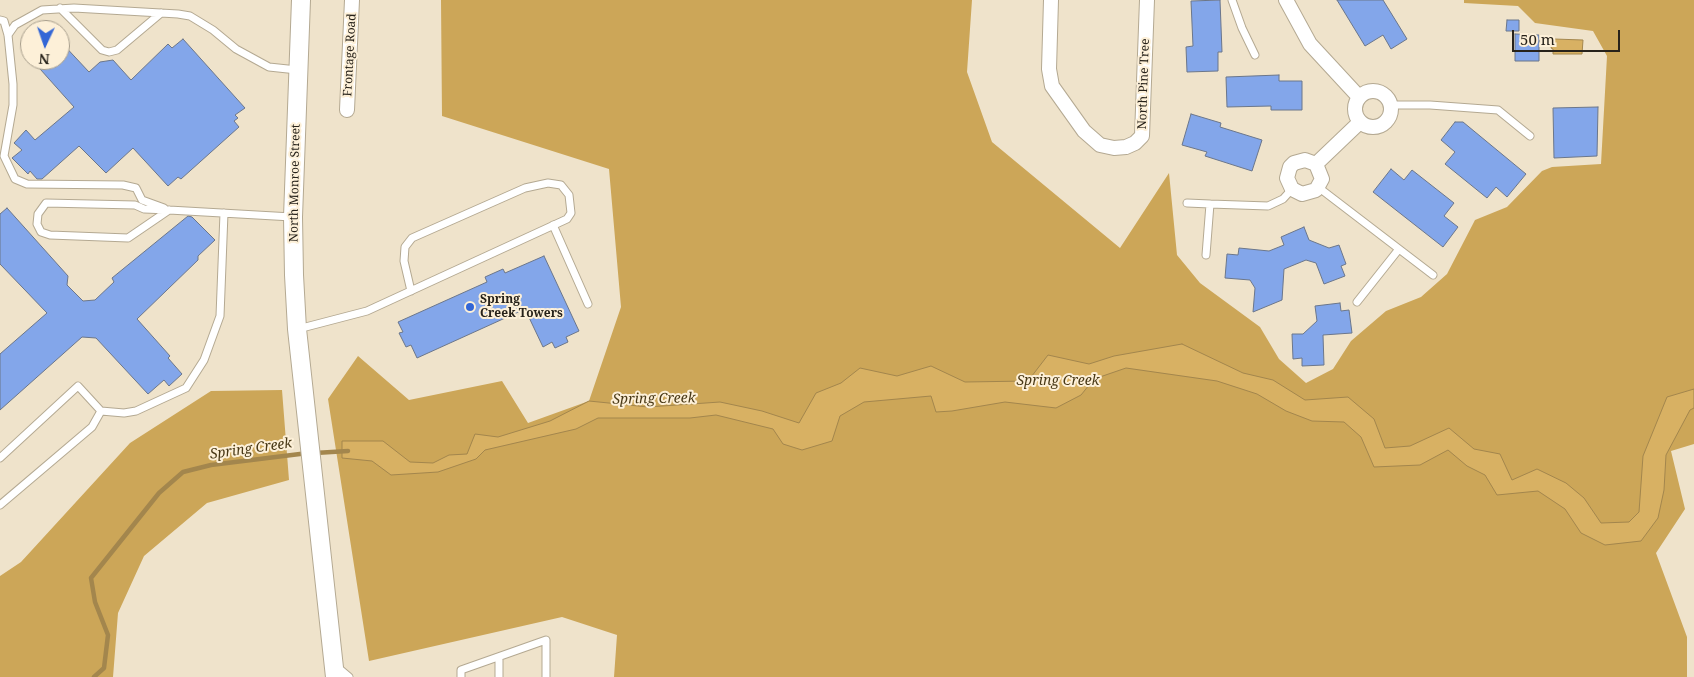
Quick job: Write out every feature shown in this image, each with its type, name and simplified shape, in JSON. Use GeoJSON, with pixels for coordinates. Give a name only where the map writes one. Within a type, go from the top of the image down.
{"type":"FeatureCollection","features":[{"type":"Feature","properties":{"kind":"street","name":"North Monroe Street"},"geometry":{"type":"LineString","coordinates":[[301,0],[293,217],[297,329],[334,671]]}},
{"type":"Feature","properties":{"kind":"street","name":"Frontage Road"},"geometry":{"type":"LineString","coordinates":[[347,110],[352,0]]}},
{"type":"Feature","properties":{"kind":"street","name":"North Pine Tree"},"geometry":{"type":"LineString","coordinates":[[1051,0],[1049,69],[1052,86],[1084,131],[1100,145],[1114,148],[1126,147],[1142,136],[1147,0]]}},
{"type":"Feature","properties":{"kind":"street"},"geometry":{"type":"LineString","coordinates":[[1286,0],[1310,44],[1359,97]]}},
{"type":"Feature","properties":{"kind":"street"},"geometry":{"type":"LineString","coordinates":[[1366,92],[1379,92],[1391,105],[1390,116],[1382,124],[1371,127],[1360,122],[1355,111],[1359,97],[1366,92]]}},
{"type":"Feature","properties":{"kind":"street"},"geometry":{"type":"LineString","coordinates":[[1316,164],[1360,122]]}},
{"type":"Feature","properties":{"kind":"street"},"geometry":{"type":"LineString","coordinates":[[1305,160],[1316,164],[1322,179],[1318,188],[1307,194],[1292,189],[1288,178],[1290,168],[1294,163],[1305,160]]}},
{"type":"Feature","properties":{"kind":"lane"},"geometry":{"type":"LineString","coordinates":[[1232,0],[1242,28],[1255,55]]}},
{"type":"Feature","properties":{"kind":"lane"},"geometry":{"type":"LineString","coordinates":[[60,8],[102,50],[110,52],[117,50],[161,13]]}},
{"type":"Feature","properties":{"kind":"lane"},"geometry":{"type":"LineString","coordinates":[[8,35],[16,25],[27,17],[42,10],[60,8],[190,16],[213,30],[236,49],[269,67],[297,70]]}},
{"type":"Feature","properties":{"kind":"lane"},"geometry":{"type":"LineString","coordinates":[[0,20],[4,21],[8,35],[13,104],[4,156],[15,179],[27,184],[123,184],[136,188],[142,200],[169,210]]}},
{"type":"Feature","properties":{"kind":"lane"},"geometry":{"type":"LineString","coordinates":[[1391,105],[1430,105],[1498,110],[1530,136]]}},
{"type":"Feature","properties":{"kind":"lane"},"geometry":{"type":"LineString","coordinates":[[297,329],[367,311],[567,219],[572,213],[569,195],[561,185],[548,183],[525,188],[412,238],[405,247],[404,261],[410,291]]}},
{"type":"Feature","properties":{"kind":"lane"},"geometry":{"type":"LineString","coordinates":[[1318,188],[1433,275]]}},
{"type":"Feature","properties":{"kind":"lane"},"geometry":{"type":"LineString","coordinates":[[1186,203],[1268,206],[1283,199],[1292,189]]}},
{"type":"Feature","properties":{"kind":"lane"},"geometry":{"type":"LineString","coordinates":[[169,210],[128,238],[50,235],[41,232],[38,224],[38,214],[46,203],[135,205],[144,209],[169,210],[293,217]]}},
{"type":"Feature","properties":{"kind":"lane"},"geometry":{"type":"LineString","coordinates":[[1206,255],[1210,204]]}},
{"type":"Feature","properties":{"kind":"lane"},"geometry":{"type":"LineString","coordinates":[[0,458],[78,386],[101,411],[136,411],[186,388],[194,378],[213,340],[220,316],[224,213]]}},
{"type":"Feature","properties":{"kind":"lane"},"geometry":{"type":"LineString","coordinates":[[553,225],[588,304]]}},
{"type":"Feature","properties":{"kind":"lane"},"geometry":{"type":"LineString","coordinates":[[1357,302],[1399,249]]}},
{"type":"Feature","properties":{"kind":"lane"},"geometry":{"type":"LineString","coordinates":[[0,506],[92,426],[101,411]]}},
{"type":"Feature","properties":{"kind":"lane"},"geometry":{"type":"LineString","coordinates":[[461,677],[461,670],[546,640],[546,677]]}},
{"type":"Feature","properties":{"kind":"lane"},"geometry":{"type":"LineString","coordinates":[[499,657],[499,677]]}},
{"type":"Feature","properties":{"kind":"lane"},"geometry":{"type":"LineString","coordinates":[[334,671],[349,677]]}},
{"type":"Feature","properties":{"kind":"shaded area"},"geometry":{"type":"Polygon","coordinates":[[[441,0],[972,0],[967,72],[992,142],[1120,248],[1169,173],[1177,255],[1200,283],[1260,327],[1279,359],[1306,383],[1333,369],[1351,341],[1386,311],[1421,297],[1447,274],[1475,220],[1507,207],[1542,171],[1552,167],[1601,164],[1607,56],[1593,31],[1535,23],[1518,6],[1464,3],[1464,0],[1694,0],[1694,444],[1671,451],[1685,509],[1656,553],[1687,637],[1687,677],[614,677],[617,635],[562,617],[369,661],[328,399],[358,356],[409,400],[502,381],[528,423],[589,401],[621,307],[609,169],[442,116],[441,0]]]}},
{"type":"Feature","properties":{"kind":"shaded area"},"geometry":{"type":"Polygon","coordinates":[[[282,390],[289,480],[207,503],[144,556],[118,613],[113,677],[0,677],[0,576],[21,562],[130,443],[211,391],[282,390]]]}},
{"type":"Feature","properties":{"kind":"water"},"geometry":{"type":"Polygon","coordinates":[[[1554,39],[1583,40],[1582,54],[1553,54],[1553,49],[1551,48],[1554,39]]]}},
{"type":"Feature","properties":{"kind":"water","name":"Spring Creek"},"geometry":{"type":"Polygon","coordinates":[[[1182,344],[1243,373],[1273,380],[1305,400],[1348,397],[1374,419],[1385,448],[1410,446],[1449,428],[1474,449],[1500,454],[1512,480],[1537,469],[1566,483],[1584,498],[1601,523],[1629,522],[1639,512],[1643,456],[1667,397],[1694,389],[1694,408],[1690,410],[1666,455],[1664,490],[1658,518],[1641,541],[1605,545],[1581,533],[1565,509],[1538,491],[1497,495],[1485,475],[1467,466],[1448,450],[1420,465],[1374,467],[1361,437],[1344,422],[1312,421],[1286,411],[1257,394],[1217,381],[1126,368],[1094,379],[1081,395],[1056,408],[1005,402],[936,412],[931,396],[864,402],[840,416],[832,441],[802,450],[783,444],[773,429],[716,415],[690,418],[598,418],[576,429],[485,450],[476,459],[438,472],[391,475],[372,461],[342,458],[342,441],[383,441],[410,462],[433,463],[449,455],[467,454],[475,434],[498,437],[550,421],[589,401],[648,407],[720,402],[762,411],[799,423],[816,393],[841,383],[860,368],[897,376],[931,366],[965,382],[1028,381],[1048,355],[1089,364],[1114,356],[1182,344]]]}},
{"type":"Feature","properties":{"kind":"building"},"geometry":{"type":"Polygon","coordinates":[[[1220,0],[1222,52],[1218,52],[1218,71],[1187,72],[1186,47],[1193,46],[1191,1],[1220,0]]]}},
{"type":"Feature","properties":{"kind":"building"},"geometry":{"type":"Polygon","coordinates":[[[1337,0],[1383,0],[1407,39],[1391,49],[1383,35],[1365,46],[1337,0]]]}},
{"type":"Feature","properties":{"kind":"building"},"geometry":{"type":"Polygon","coordinates":[[[1507,20],[1519,20],[1519,31],[1506,31],[1507,20]]]}},
{"type":"Feature","properties":{"kind":"building"},"geometry":{"type":"Polygon","coordinates":[[[1515,34],[1539,35],[1539,61],[1515,61],[1515,34]]]}},
{"type":"Feature","properties":{"kind":"building"},"geometry":{"type":"Polygon","coordinates":[[[183,39],[245,108],[235,115],[238,118],[234,121],[239,127],[181,179],[178,177],[168,186],[133,148],[106,173],[79,146],[42,179],[37,179],[30,171],[28,174],[12,158],[22,150],[14,143],[26,130],[35,140],[74,107],[41,70],[70,70],[70,52],[89,72],[100,62],[113,60],[131,80],[168,44],[172,48],[183,39]]]}},
{"type":"Feature","properties":{"kind":"building"},"geometry":{"type":"Polygon","coordinates":[[[1279,75],[1279,81],[1302,81],[1302,110],[1271,110],[1271,106],[1227,107],[1226,77],[1279,75]]]}},
{"type":"Feature","properties":{"kind":"building"},"geometry":{"type":"Polygon","coordinates":[[[1598,107],[1597,156],[1554,158],[1553,108],[1598,107]]]}},
{"type":"Feature","properties":{"kind":"building"},"geometry":{"type":"Polygon","coordinates":[[[1191,114],[1221,123],[1220,127],[1262,140],[1252,171],[1205,156],[1207,152],[1182,145],[1191,114]]]}},
{"type":"Feature","properties":{"kind":"building"},"geometry":{"type":"Polygon","coordinates":[[[1455,122],[1463,122],[1526,174],[1507,197],[1496,187],[1487,198],[1445,164],[1455,152],[1441,140],[1455,122]]]}},
{"type":"Feature","properties":{"kind":"building"},"geometry":{"type":"Polygon","coordinates":[[[1391,169],[1404,180],[1412,170],[1454,203],[1444,216],[1458,227],[1443,247],[1373,192],[1391,169]]]}},
{"type":"Feature","properties":{"kind":"building"},"geometry":{"type":"Polygon","coordinates":[[[7,208],[68,276],[67,285],[83,301],[95,300],[114,282],[112,278],[188,216],[192,217],[215,240],[198,256],[198,260],[137,319],[170,356],[168,358],[182,374],[169,386],[164,380],[148,394],[96,338],[82,337],[0,410],[0,354],[47,313],[0,264],[0,214],[7,208]]]}},
{"type":"Feature","properties":{"kind":"building"},"geometry":{"type":"Polygon","coordinates":[[[1304,227],[1309,240],[1329,248],[1339,245],[1346,264],[1341,266],[1345,276],[1324,284],[1316,263],[1306,260],[1284,269],[1282,300],[1253,312],[1255,288],[1250,280],[1225,278],[1227,254],[1238,255],[1239,248],[1269,251],[1284,245],[1281,237],[1304,227]]]}},
{"type":"Feature","properties":{"kind":"building","name":"Spring Creek Towers"},"geometry":{"type":"Polygon","coordinates":[[[544,256],[579,331],[566,337],[568,342],[555,348],[552,342],[543,347],[525,309],[417,358],[411,345],[406,347],[399,333],[403,332],[398,322],[487,282],[485,277],[503,269],[505,273],[544,256]]]}},
{"type":"Feature","properties":{"kind":"building"},"geometry":{"type":"Polygon","coordinates":[[[1340,303],[1341,311],[1349,310],[1352,333],[1323,335],[1324,365],[1302,366],[1302,358],[1293,359],[1292,334],[1303,334],[1317,321],[1315,306],[1340,303]]]}},
{"type":"Feature","properties":{"kind":"waterway","name":"Spring Creek"},"geometry":{"type":"LineString","coordinates":[[315,453],[348,451]]}},
{"type":"Feature","properties":{"kind":"waterway","name":"Spring Creek"},"geometry":{"type":"LineString","coordinates":[[94,677],[104,668],[108,635],[95,602],[91,578],[159,493],[183,472],[211,465],[308,453]]}},
{"type":"Feature","properties":{"kind":"place","name":"Spring Creek Towers"},"geometry":{"type":"Point","coordinates":[470,307]}}]}
